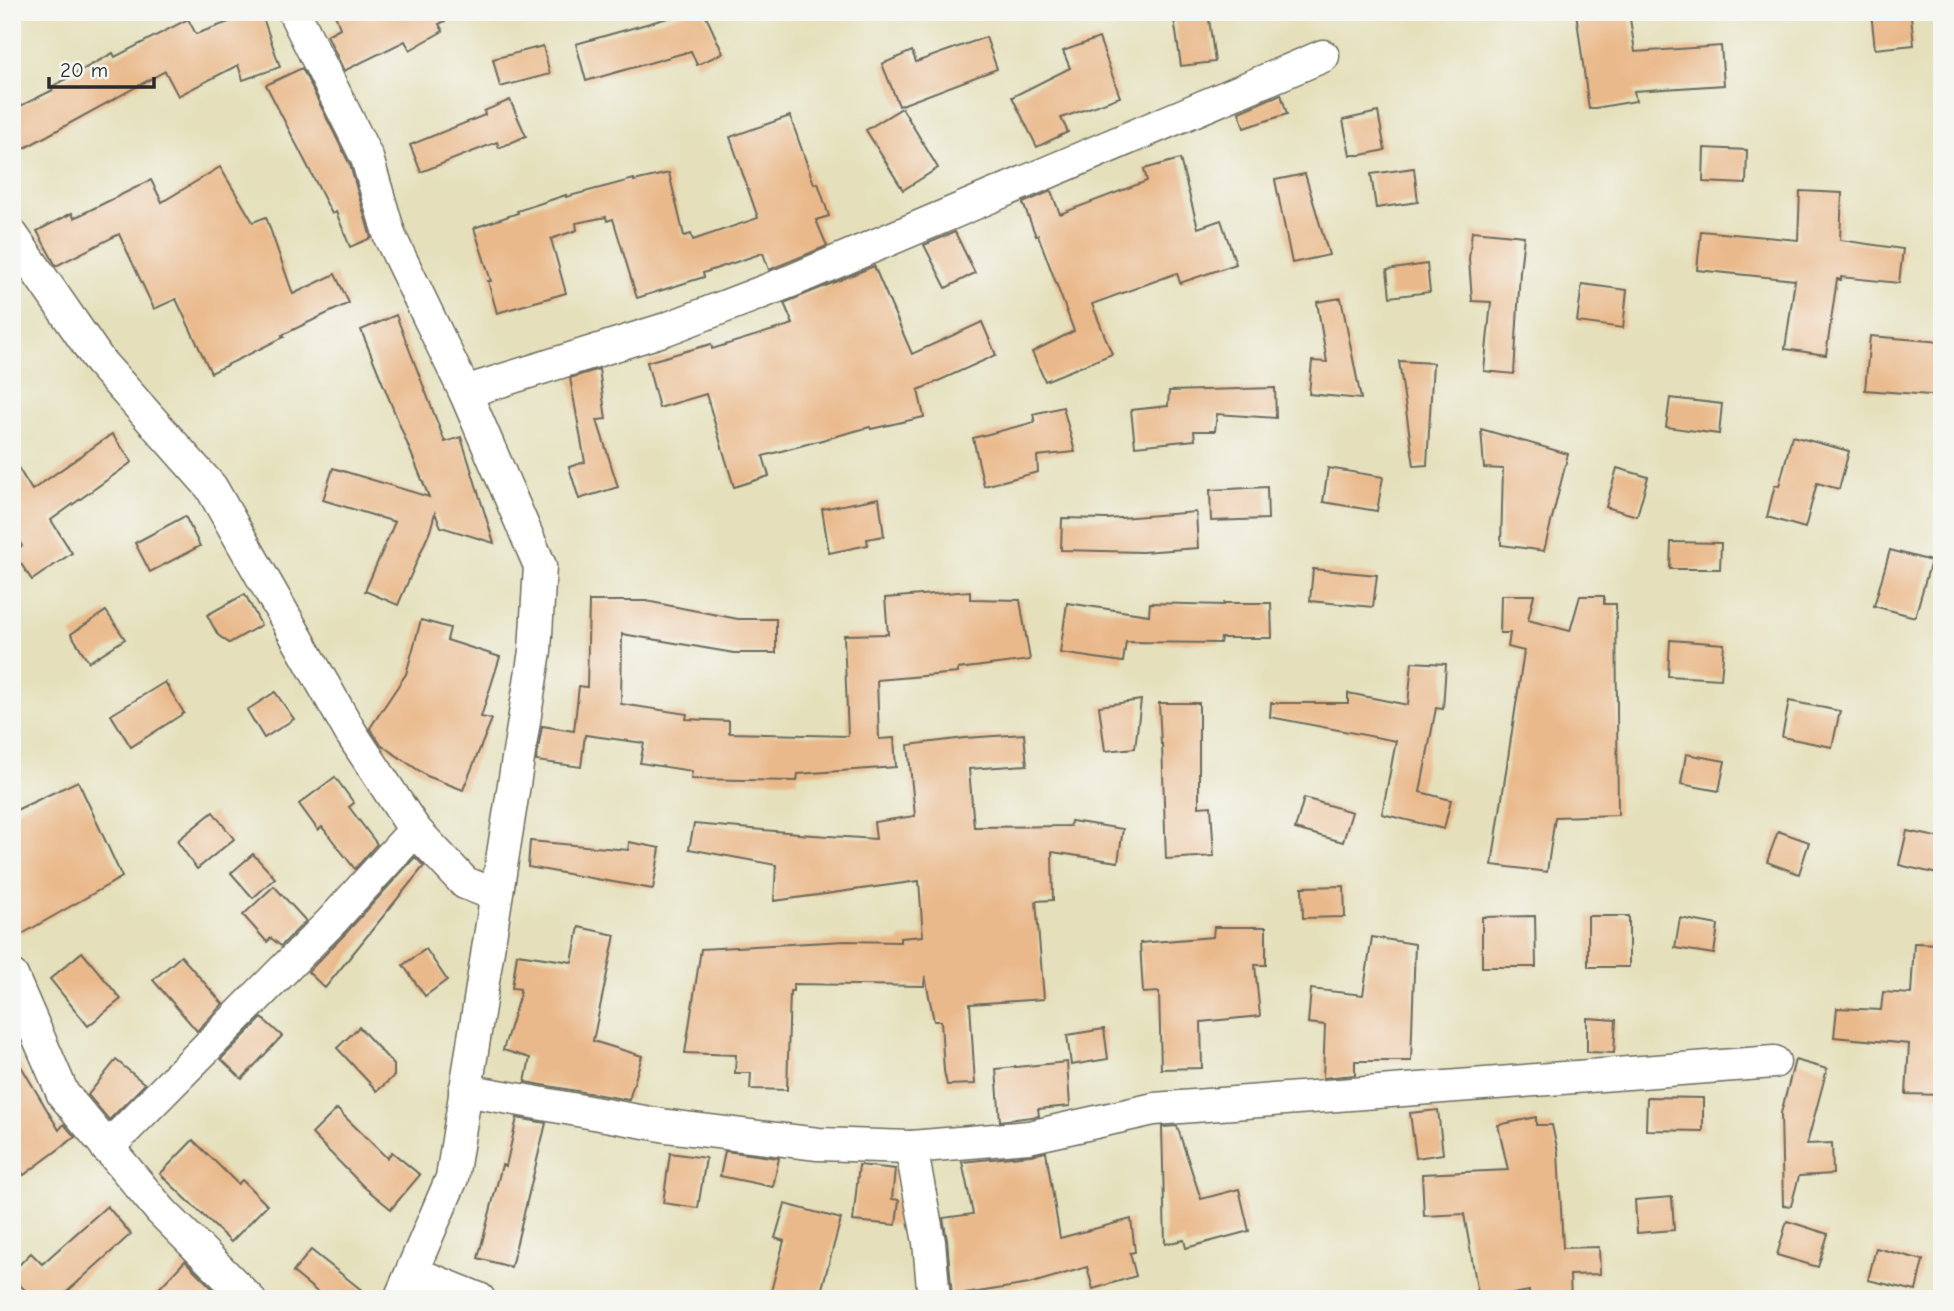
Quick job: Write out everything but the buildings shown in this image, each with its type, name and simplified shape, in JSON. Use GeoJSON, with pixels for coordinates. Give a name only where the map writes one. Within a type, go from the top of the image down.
{"type":"FeatureCollection","features":[{"type":"Feature","properties":{"kind":"street"},"geometry":{"type":"LineString","coordinates":[[294,12],[368,158],[390,237],[465,391],[540,566],[536,651],[452,1178],[406,1285],[479,1299]]}},
{"type":"Feature","properties":{"kind":"street"},"geometry":{"type":"LineString","coordinates":[[465,391],[666,329],[791,281],[1323,56]]}},
{"type":"Feature","properties":{"kind":"street"},"geometry":{"type":"LineString","coordinates":[[12,235],[100,362],[211,487],[351,733],[415,830],[466,883],[496,895]]}},
{"type":"Feature","properties":{"kind":"street"},"geometry":{"type":"LineString","coordinates":[[107,1148],[331,922],[415,830]]}},
{"type":"Feature","properties":{"kind":"street"},"geometry":{"type":"LineString","coordinates":[[12,976],[63,1094],[160,1211],[249,1299]]}},
{"type":"Feature","properties":{"kind":"street"},"geometry":{"type":"LineString","coordinates":[[466,1090],[680,1128],[818,1144],[911,1147],[1029,1137],[1154,1109],[1774,1062]]}},
{"type":"Feature","properties":{"kind":"street"},"geometry":{"type":"LineString","coordinates":[[911,1147],[929,1242],[934,1299]]}}]}
